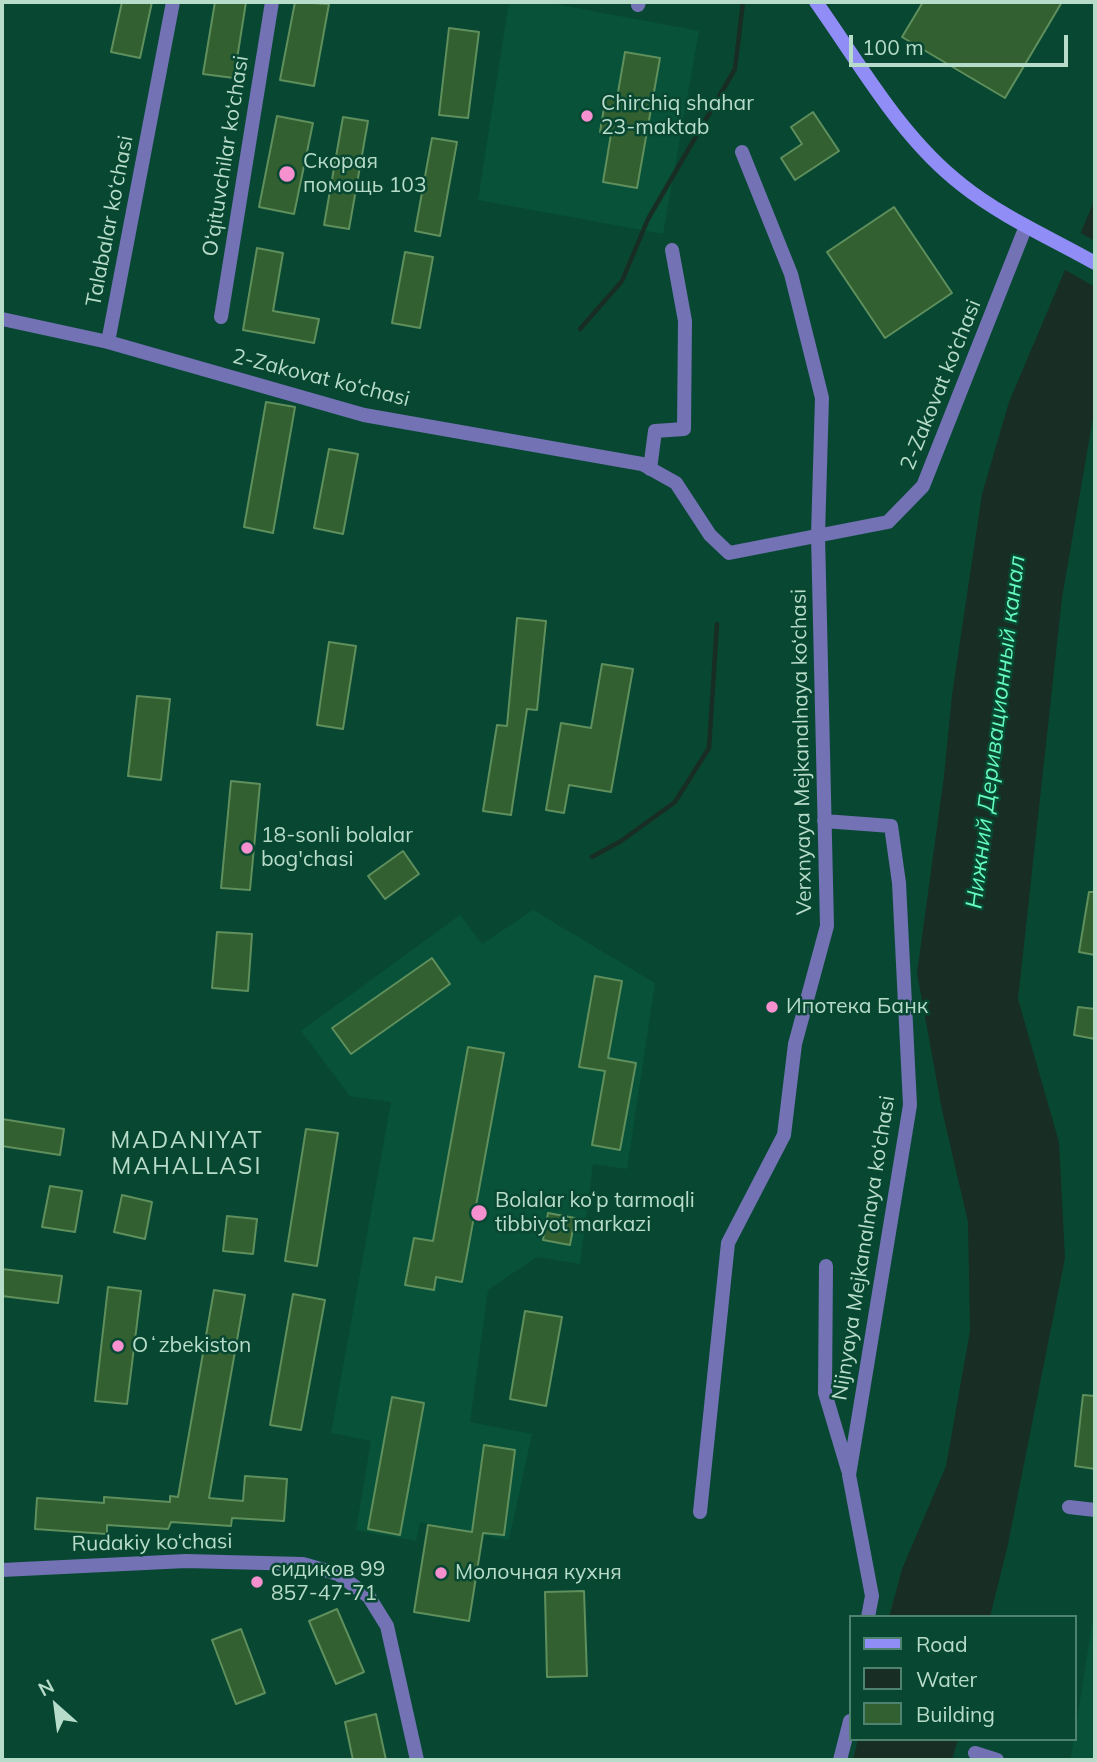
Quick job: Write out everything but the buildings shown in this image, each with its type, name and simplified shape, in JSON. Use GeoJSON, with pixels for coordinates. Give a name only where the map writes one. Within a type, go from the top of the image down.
{"type":"FeatureCollection","features":[{"type":"Feature","properties":{"kind":"main road"},"geometry":{"type":"LineString","coordinates":[[816,2],[924,149],[960,184],[1027,226],[1095,263]]}},
{"type":"Feature","properties":{"kind":"street","name":"Talabalar ko‘chasi"},"geometry":{"type":"LineString","coordinates":[[108,342],[173,2]]}},
{"type":"Feature","properties":{"kind":"street","name":"O‘qituvchilar ko‘chasi"},"geometry":{"type":"LineString","coordinates":[[221,317],[272,2]]}},
{"type":"Feature","properties":{"kind":"street","name":"Verxnyaya Mejkanalnaya ko‘chasi"},"geometry":{"type":"LineString","coordinates":[[700,1512],[728,1243],[784,1135],[795,1044],[827,926],[818,535],[822,397],[791,274],[742,152]]}},
{"type":"Feature","properties":{"kind":"street","name":"2-Zakovat ko‘chasi"},"geometry":{"type":"LineString","coordinates":[[108,342],[364,415],[642,464],[676,483],[710,535],[729,553],[888,522],[923,486],[1027,226]]}},
{"type":"Feature","properties":{"kind":"street"},"geometry":{"type":"LineString","coordinates":[[650,469],[655,431],[684,429],[685,321],[672,250]]}},
{"type":"Feature","properties":{"kind":"street"},"geometry":{"type":"LineString","coordinates":[[2,319],[108,342]]}},
{"type":"Feature","properties":{"kind":"street","name":"Nijnyaya Mejkanalnaya ko‘chasi"},"geometry":{"type":"LineString","coordinates":[[824,821],[891,825],[899,883],[910,1105],[849,1475],[872,1596],[868,1615]]}},
{"type":"Feature","properties":{"kind":"street"},"geometry":{"type":"LineString","coordinates":[[827,1266],[825,1393],[849,1475]]}},
{"type":"Feature","properties":{"kind":"street"},"geometry":{"type":"LineString","coordinates":[[1069,1507],[1095,1510]]}},
{"type":"Feature","properties":{"kind":"street","name":"Rudakiy ko‘chasi"},"geometry":{"type":"LineString","coordinates":[[2,1570],[186,1561],[303,1564],[338,1574],[355,1584],[379,1610],[387,1626],[417,1760]]}},
{"type":"Feature","properties":{"kind":"street"},"geometry":{"type":"LineString","coordinates":[[840,1760],[848,1729]]}},
{"type":"Feature","properties":{"kind":"street"},"geometry":{"type":"LineString","coordinates":[[975,1753],[996,1760]]}},
{"type":"Feature","properties":{"kind":"shaded area","name":"Chirchiq shahar 23-maktab"},"geometry":{"type":"Polygon","coordinates":[[[509,2],[545,2],[699,31],[663,234],[478,200],[509,2]]]}},
{"type":"Feature","properties":{"kind":"shaded area","name":"Bolalar ko‘p tarmoqli tibbiyot markazi"},"geometry":{"type":"Polygon","coordinates":[[[533,910],[655,983],[627,1169],[593,1164],[580,1264],[537,1257],[488,1290],[470,1422],[532,1434],[509,1540],[420,1522],[416,1541],[356,1530],[371,1441],[331,1433],[391,1102],[350,1096],[301,1031],[460,915],[482,944],[533,910]]]}},
{"type":"Feature","properties":{"kind":"shaded area"},"geometry":{"type":"Polygon","coordinates":[[[1095,1605],[1095,1760],[1070,1760],[1074,1741],[1076,1741],[1095,1605]]]}},
{"type":"Feature","properties":{"kind":"water","name":"Нижний Деривационный канал"},"geometry":{"type":"Polygon","coordinates":[[[1095,199],[1095,406],[1062,598],[1018,999],[1059,1142],[1065,1258],[1007,1549],[990,1615],[890,1615],[902,1569],[946,1466],[970,1331],[968,1222],[942,1110],[917,973],[944,776],[952,695],[982,494],[1009,402],[1095,199]]]}},
{"type":"Feature","properties":{"kind":"water"},"geometry":{"type":"Polygon","coordinates":[[[858,1741],[957,1741],[952,1760],[853,1760],[858,1741]]]}},
{"type":"Feature","properties":{"kind":"pier"},"geometry":{"type":"Polygon","coordinates":[[[1077,231],[1095,241],[1095,287],[1062,268],[1077,231]]]}},
{"type":"Feature","properties":{"kind":"waterway"},"geometry":{"type":"LineString","coordinates":[[580,329],[622,281],[648,219],[735,69],[743,2]]}},
{"type":"Feature","properties":{"kind":"waterway"},"geometry":{"type":"LineString","coordinates":[[592,857],[621,841],[675,802],[709,748],[717,624]]}},
{"type":"Feature","properties":{"kind":"place","name":"Chirchiq shahar 23-maktab"},"geometry":{"type":"Point","coordinates":[587,116]}},
{"type":"Feature","properties":{"kind":"place","name":"Скорая помощь 103"},"geometry":{"type":"Point","coordinates":[287,174]}},
{"type":"Feature","properties":{"kind":"place","name":"18-sonli bolalar bog'chasi"},"geometry":{"type":"Point","coordinates":[247,848]}},
{"type":"Feature","properties":{"kind":"place","name":"Ипотека Банк"},"geometry":{"type":"Point","coordinates":[772,1007]}},
{"type":"Feature","properties":{"kind":"place","name":"Bolalar ko‘p tarmoqli tibbiyot markazi"},"geometry":{"type":"Point","coordinates":[479,1213]}},
{"type":"Feature","properties":{"kind":"place","name":"Oʻzbekiston"},"geometry":{"type":"Point","coordinates":[118,1346]}},
{"type":"Feature","properties":{"kind":"place","name":"Молочная кухня"},"geometry":{"type":"Point","coordinates":[441,1573]}},
{"type":"Feature","properties":{"kind":"place","name":"сидиков 99 857-47-71"},"geometry":{"type":"Point","coordinates":[257,1582]}},
{"type":"Feature","properties":{"kind":"district","name":"MADANIYAT MAHALLASI"},"geometry":{"type":"Point","coordinates":[187,1154]}}]}
